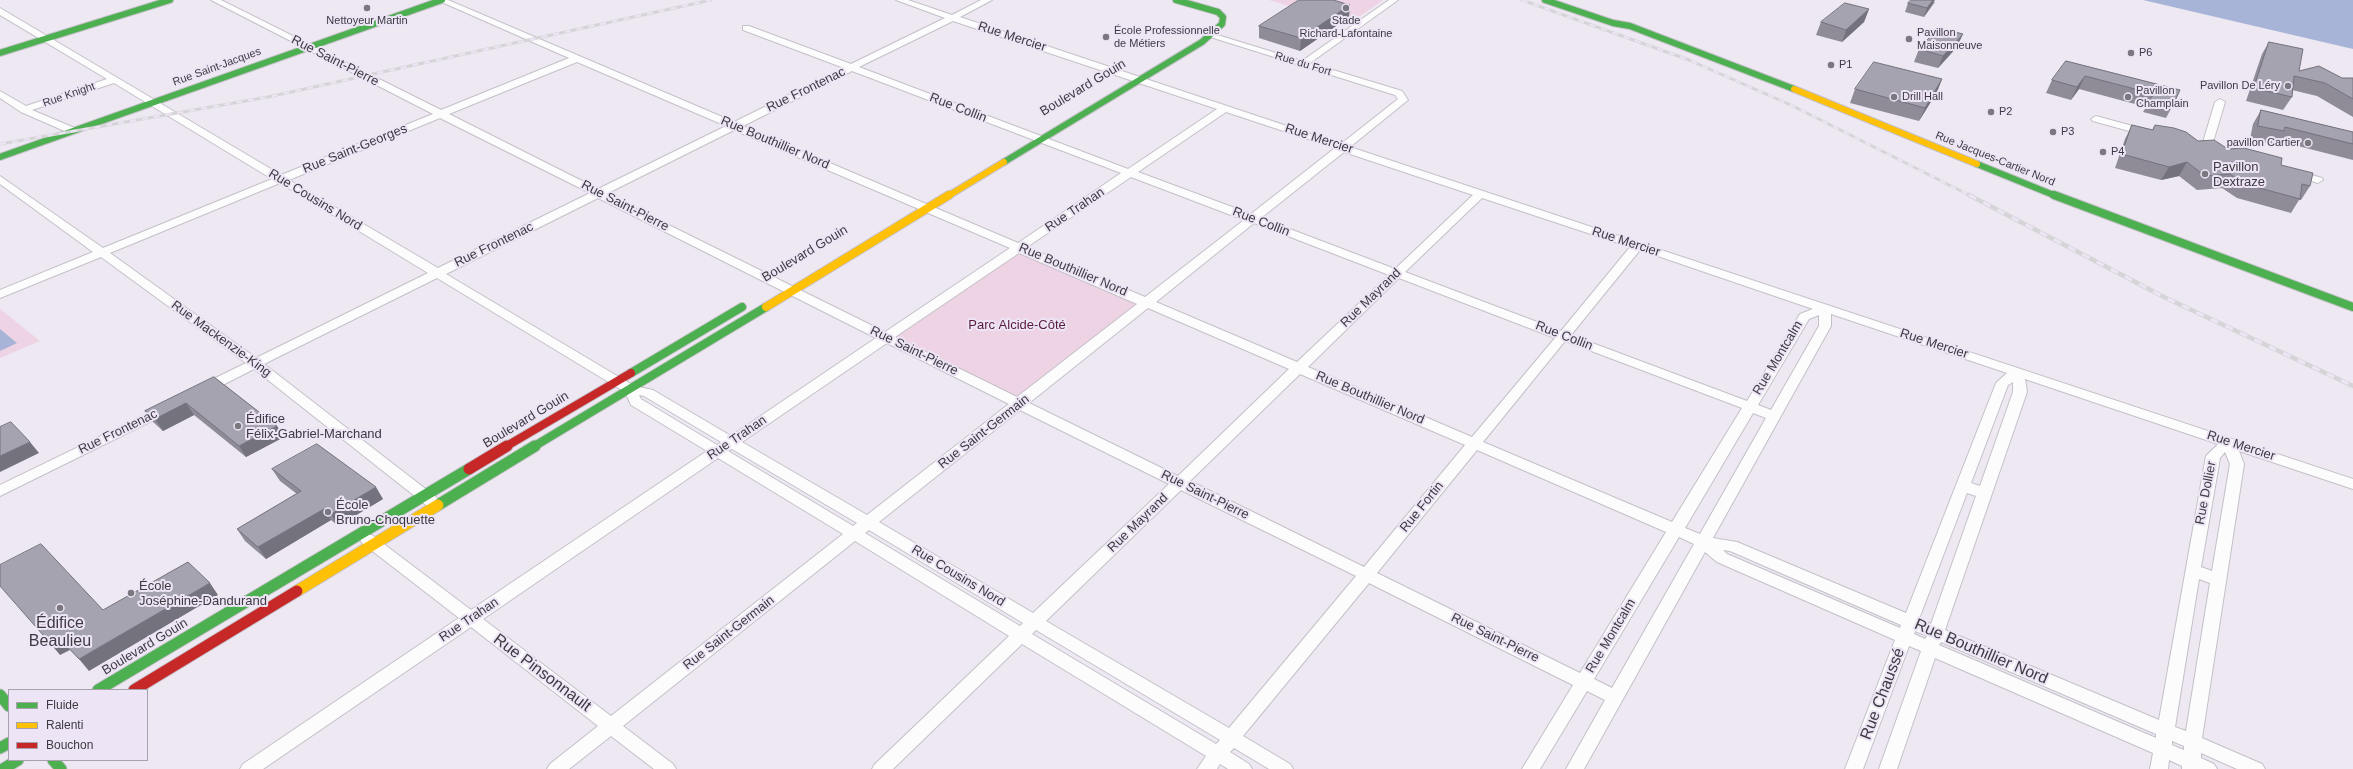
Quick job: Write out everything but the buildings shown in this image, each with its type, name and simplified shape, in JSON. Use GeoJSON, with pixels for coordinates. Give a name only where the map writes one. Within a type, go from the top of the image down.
{"type":"FeatureCollection","features":[{"type":"Feature","properties":{"kind":"street"},"geometry":{"type":"LineString","coordinates":[[0,53],[170,0]]}},
{"type":"Feature","properties":{"kind":"street","name":"Rue Saint-Pierre"},"geometry":{"type":"LineString","coordinates":[[215,0],[598,193],[786,285],[1020,404],[1616,698]]}},
{"type":"Feature","properties":{"kind":"street","name":"Rue Saint-Jacques"},"geometry":{"type":"LineString","coordinates":[[0,157],[442,0]]}},
{"type":"Feature","properties":{"kind":"street","name":"Rue Bouthillier Nord"},"geometry":{"type":"LineString","coordinates":[[442,0],[735,126],[922,203],[1148,303],[1704,542],[1722,558],[1908,630],[1937,633],[2256,769]]}},
{"type":"Feature","properties":{"kind":"street","name":"Rue Mercier"},"geometry":{"type":"LineString","coordinates":[[900,0],[2353,484]]}},
{"type":"Feature","properties":{"kind":"street","name":"Rue Frontenac"},"geometry":{"type":"LineString","coordinates":[[195,394],[988,0]]}},
{"type":"Feature","properties":{"kind":"street"},"geometry":{"type":"LineString","coordinates":[[1176,0],[1218,12],[1223,17],[1222,24],[1208,35]]}},
{"type":"Feature","properties":{"kind":"street"},"geometry":{"type":"LineString","coordinates":[[1303,64],[1394,0]]}},
{"type":"Feature","properties":{"kind":"street","name":"Rue Jacques-Cartier Nord"},"geometry":{"type":"LineString","coordinates":[[1545,0],[1613,23],[1630,26],[1738,66],[2053,195],[2353,307]]}},
{"type":"Feature","properties":{"kind":"street","name":"Rue Jacques-Cartier Nord"},"geometry":{"type":"LineString","coordinates":[[1561,0],[1621,20],[1630,26]]}},
{"type":"Feature","properties":{"kind":"street","name":"Rue Cousins Nord"},"geometry":{"type":"LineString","coordinates":[[0,11],[630,389],[648,393],[1284,769]]}},
{"type":"Feature","properties":{"kind":"street","name":"Rue Collin"},"geometry":{"type":"LineString","coordinates":[[746,28],[1775,416]]}},
{"type":"Feature","properties":{"kind":"street","name":"Rue du Fort"},"geometry":{"type":"LineString","coordinates":[[1208,35],[1399,93]]}},
{"type":"Feature","properties":{"kind":"street","name":"Boulevard Gouin"},"geometry":{"type":"LineString","coordinates":[[983,163],[1192,39],[1208,35]]}},
{"type":"Feature","properties":{"kind":"street","name":"Boulevard Gouin"},"geometry":{"type":"LineString","coordinates":[[136,689],[630,389],[786,285],[922,203],[1041,140],[1202,42],[1208,35]]}},
{"type":"Feature","properties":{"kind":"street","name":"Rue Saint-Georges"},"geometry":{"type":"LineString","coordinates":[[0,294],[578,58]]}},
{"type":"Feature","properties":{"kind":"street","name":"Rue Knight"},"geometry":{"type":"LineString","coordinates":[[24,110],[114,80]]}},
{"type":"Feature","properties":{"kind":"street","name":"Rue Saint-Germain"},"geometry":{"type":"LineString","coordinates":[[556,769],[1344,148],[1403,100],[1399,93]]}},
{"type":"Feature","properties":{"kind":"street"},"geometry":{"type":"LineString","coordinates":[[0,94],[24,110],[73,131]]}},
{"type":"Feature","properties":{"kind":"street"},"geometry":{"type":"LineString","coordinates":[[2206,149],[2220,102]]}},
{"type":"Feature","properties":{"kind":"street","name":"Rue Trahan"},"geometry":{"type":"LineString","coordinates":[[249,769],[1225,108]]}},
{"type":"Feature","properties":{"kind":"street"},"geometry":{"type":"LineString","coordinates":[[2096,119],[2156,136]]}},
{"type":"Feature","properties":{"kind":"street"},"geometry":{"type":"LineString","coordinates":[[2284,170],[2318,180]]}},
{"type":"Feature","properties":{"kind":"street","name":"Rue Mackenzie-King"},"geometry":{"type":"LineString","coordinates":[[0,179],[256,364],[437,506]]}},
{"type":"Feature","properties":{"kind":"street","name":"Rue Mayrand"},"geometry":{"type":"LineString","coordinates":[[881,769],[1481,193]]}},
{"type":"Feature","properties":{"kind":"street","name":"Boulevard Gouin"},"geometry":{"type":"LineString","coordinates":[[902,211],[922,203]]}},
{"type":"Feature","properties":{"kind":"street","name":"Rue Fortin"},"geometry":{"type":"LineString","coordinates":[[1206,769],[1638,245]]}},
{"type":"Feature","properties":{"kind":"street","name":"Boulevard Gouin"},"geometry":{"type":"LineString","coordinates":[[766,293],[786,285]]}},
{"type":"Feature","properties":{"kind":"street","name":"Boulevard Gouin"},"geometry":{"type":"LineString","coordinates":[[100,689],[753,301]]}},
{"type":"Feature","properties":{"kind":"street","name":"Rue Montcalm"},"geometry":{"type":"LineString","coordinates":[[1531,769],[1804,317],[1825,308],[1825,326],[1575,769]]}},
{"type":"Feature","properties":{"kind":"street","name":"Rue Chaussé"},"geometry":{"type":"LineString","coordinates":[[1854,769],[2002,383],[2018,372],[2020,392],[1937,633],[1888,769]]}},
{"type":"Feature","properties":{"kind":"street","name":"Rue Cousins Nord"},"geometry":{"type":"LineString","coordinates":[[630,389],[636,402],[1243,769]]}},
{"type":"Feature","properties":{"kind":"street","name":"Rue Frontenac"},"geometry":{"type":"LineString","coordinates":[[0,491],[174,404]]}},
{"type":"Feature","properties":{"kind":"street","name":"Rue Dollier"},"geometry":{"type":"LineString","coordinates":[[2159,769],[2192,570],[2213,456],[2228,442],[2237,464],[2193,741],[2192,766]]}},
{"type":"Feature","properties":{"kind":"street"},"geometry":{"type":"LineString","coordinates":[[1962,484],[1985,494]]}},
{"type":"Feature","properties":{"kind":"street","name":"Rue Pinsonnault"},"geometry":{"type":"LineString","coordinates":[[360,534],[470,619],[612,725],[667,769]]}},
{"type":"Feature","properties":{"kind":"street"},"geometry":{"type":"LineString","coordinates":[[2192,570],[2219,580]]}},
{"type":"Feature","properties":{"kind":"street"},"geometry":{"type":"LineString","coordinates":[[267,589],[282,600]]}},
{"type":"Feature","properties":{"kind":"street","name":"Rue Bouthillier Nord"},"geometry":{"type":"LineString","coordinates":[[1908,630],[1931,648],[2162,749],[2192,766],[2208,769]]}},
{"type":"Feature","properties":{"kind":"street"},"geometry":{"type":"LineString","coordinates":[[0,695],[8,705]]}},
{"type":"Feature","properties":{"kind":"street"},"geometry":{"type":"LineString","coordinates":[[3,769],[16,761]]}},
{"type":"Feature","properties":{"kind":"street"},"geometry":{"type":"LineString","coordinates":[[55,761],[61,769]]}},
{"type":"Feature","properties":{"kind":"green space","name":"Stade Richard-Lafontaine"},"geometry":{"type":"Polygon","coordinates":[[[1269,0],[1383,0],[1356,19],[1309,6],[1302,10],[1269,0]]]}},
{"type":"Feature","properties":{"kind":"green space","name":"Parc Alcide-Côté"},"geometry":{"type":"Polygon","coordinates":[[[1019,247],[1148,303],[1020,404],[886,337],[1019,247]]]}},
{"type":"Feature","properties":{"kind":"green space"},"geometry":{"type":"Polygon","coordinates":[[[0,309],[40,341],[0,358],[0,309]]]}},
{"type":"Feature","properties":{"kind":"water"},"geometry":{"type":"Polygon","coordinates":[[[2143,0],[2353,0],[2353,49],[2143,0]]]}},
{"type":"Feature","properties":{"kind":"water"},"geometry":{"type":"Polygon","coordinates":[[[0,329],[17,343],[0,351],[0,329]]]}},
{"type":"Feature","properties":{"kind":"railway"},"geometry":{"type":"LineString","coordinates":[[0,144],[268,97],[711,0]]}},
{"type":"Feature","properties":{"kind":"railway"},"geometry":{"type":"LineString","coordinates":[[1522,0],[1689,60],[1793,106],[1971,196]]}},
{"type":"Feature","properties":{"kind":"railway"},"geometry":{"type":"LineString","coordinates":[[1969,195],[2164,297],[2353,386]]}},
{"type":"Feature","properties":{"kind":"traffic: fast"},"geometry":{"type":"LineString","coordinates":[[0,53],[170,0]]}},
{"type":"Feature","properties":{"kind":"traffic: fast"},"geometry":{"type":"LineString","coordinates":[[0,157],[442,0]]}},
{"type":"Feature","properties":{"kind":"traffic: fast"},"geometry":{"type":"LineString","coordinates":[[1004,162],[1202,42],[1222,24],[1223,17],[1218,12],[1176,0]]}},
{"type":"Feature","properties":{"kind":"traffic: fast"},"geometry":{"type":"LineString","coordinates":[[1545,0],[1613,23],[1630,26],[1794,89]]}},
{"type":"Feature","properties":{"kind":"traffic: fast"},"geometry":{"type":"LineString","coordinates":[[1977,164],[2053,195],[2353,307]]}},
{"type":"Feature","properties":{"kind":"traffic: fast"},"geometry":{"type":"LineString","coordinates":[[631,373],[742,307]]}},
{"type":"Feature","properties":{"kind":"traffic: fast"},"geometry":{"type":"LineString","coordinates":[[438,505],[766,307]]}},
{"type":"Feature","properties":{"kind":"traffic: fast"},"geometry":{"type":"LineString","coordinates":[[100,689],[469,469]]}},
{"type":"Feature","properties":{"kind":"traffic: fast"},"geometry":{"type":"LineString","coordinates":[[0,695],[8,705]]}},
{"type":"Feature","properties":{"kind":"traffic: fast"},"geometry":{"type":"LineString","coordinates":[[0,748],[8,744]]}},
{"type":"Feature","properties":{"kind":"traffic: fast"},"geometry":{"type":"LineString","coordinates":[[3,769],[16,761]]}},
{"type":"Feature","properties":{"kind":"traffic: fast"},"geometry":{"type":"LineString","coordinates":[[54,761],[61,769]]}},
{"type":"Feature","properties":{"kind":"traffic: slow"},"geometry":{"type":"LineString","coordinates":[[1794,89],[1977,164]]}},
{"type":"Feature","properties":{"kind":"traffic: slow"},"geometry":{"type":"LineString","coordinates":[[766,307],[1004,162]]}},
{"type":"Feature","properties":{"kind":"traffic: slow"},"geometry":{"type":"LineString","coordinates":[[297,591],[438,505]]}},
{"type":"Feature","properties":{"kind":"traffic: jam"},"geometry":{"type":"LineString","coordinates":[[469,469],[631,373]]}},
{"type":"Feature","properties":{"kind":"traffic: jam"},"geometry":{"type":"LineString","coordinates":[[136,689],[297,591]]}},
{"type":"Feature","properties":{"kind":"place","name":"Nettoyeur Martin"},"geometry":{"type":"Point","coordinates":[367,8]}},
{"type":"Feature","properties":{"kind":"place","name":"Stade Richard-Lafontaine"},"geometry":{"type":"Point","coordinates":[1346,8]}},
{"type":"Feature","properties":{"kind":"place","name":"École Professionnelle de Métiers"},"geometry":{"type":"Point","coordinates":[1106,37]}},
{"type":"Feature","properties":{"kind":"place","name":"Pavillon Maisonneuve"},"geometry":{"type":"Point","coordinates":[1909,39]}},
{"type":"Feature","properties":{"kind":"place","name":"P6"},"geometry":{"type":"Point","coordinates":[2131,53]}},
{"type":"Feature","properties":{"kind":"place","name":"P1"},"geometry":{"type":"Point","coordinates":[1831,65]}},
{"type":"Feature","properties":{"kind":"place","name":"Pavillon De Léry"},"geometry":{"type":"Point","coordinates":[2288,86]}},
{"type":"Feature","properties":{"kind":"place","name":"Drill Hall"},"geometry":{"type":"Point","coordinates":[1894,97]}},
{"type":"Feature","properties":{"kind":"place","name":"Pavillon Champlain"},"geometry":{"type":"Point","coordinates":[2128,97]}},
{"type":"Feature","properties":{"kind":"place","name":"P2"},"geometry":{"type":"Point","coordinates":[1991,112]}},
{"type":"Feature","properties":{"kind":"place","name":"P3"},"geometry":{"type":"Point","coordinates":[2053,132]}},
{"type":"Feature","properties":{"kind":"place","name":"pavillon Cartier"},"geometry":{"type":"Point","coordinates":[2308,143]}},
{"type":"Feature","properties":{"kind":"place","name":"P4"},"geometry":{"type":"Point","coordinates":[2103,152]}},
{"type":"Feature","properties":{"kind":"place","name":"Pavillon Dextraze"},"geometry":{"type":"Point","coordinates":[2205,174]}},
{"type":"Feature","properties":{"kind":"place","name":"Édifice Félix-Gabriel-Marchand"},"geometry":{"type":"Point","coordinates":[238,426]}},
{"type":"Feature","properties":{"kind":"place","name":"École Bruno-Choquette"},"geometry":{"type":"Point","coordinates":[328,512]}},
{"type":"Feature","properties":{"kind":"place","name":"École Joséphine-Dandurand"},"geometry":{"type":"Point","coordinates":[131,593]}},
{"type":"Feature","properties":{"kind":"place","name":"Édifice Beaulieu"},"geometry":{"type":"Point","coordinates":[60,608]}}]}
